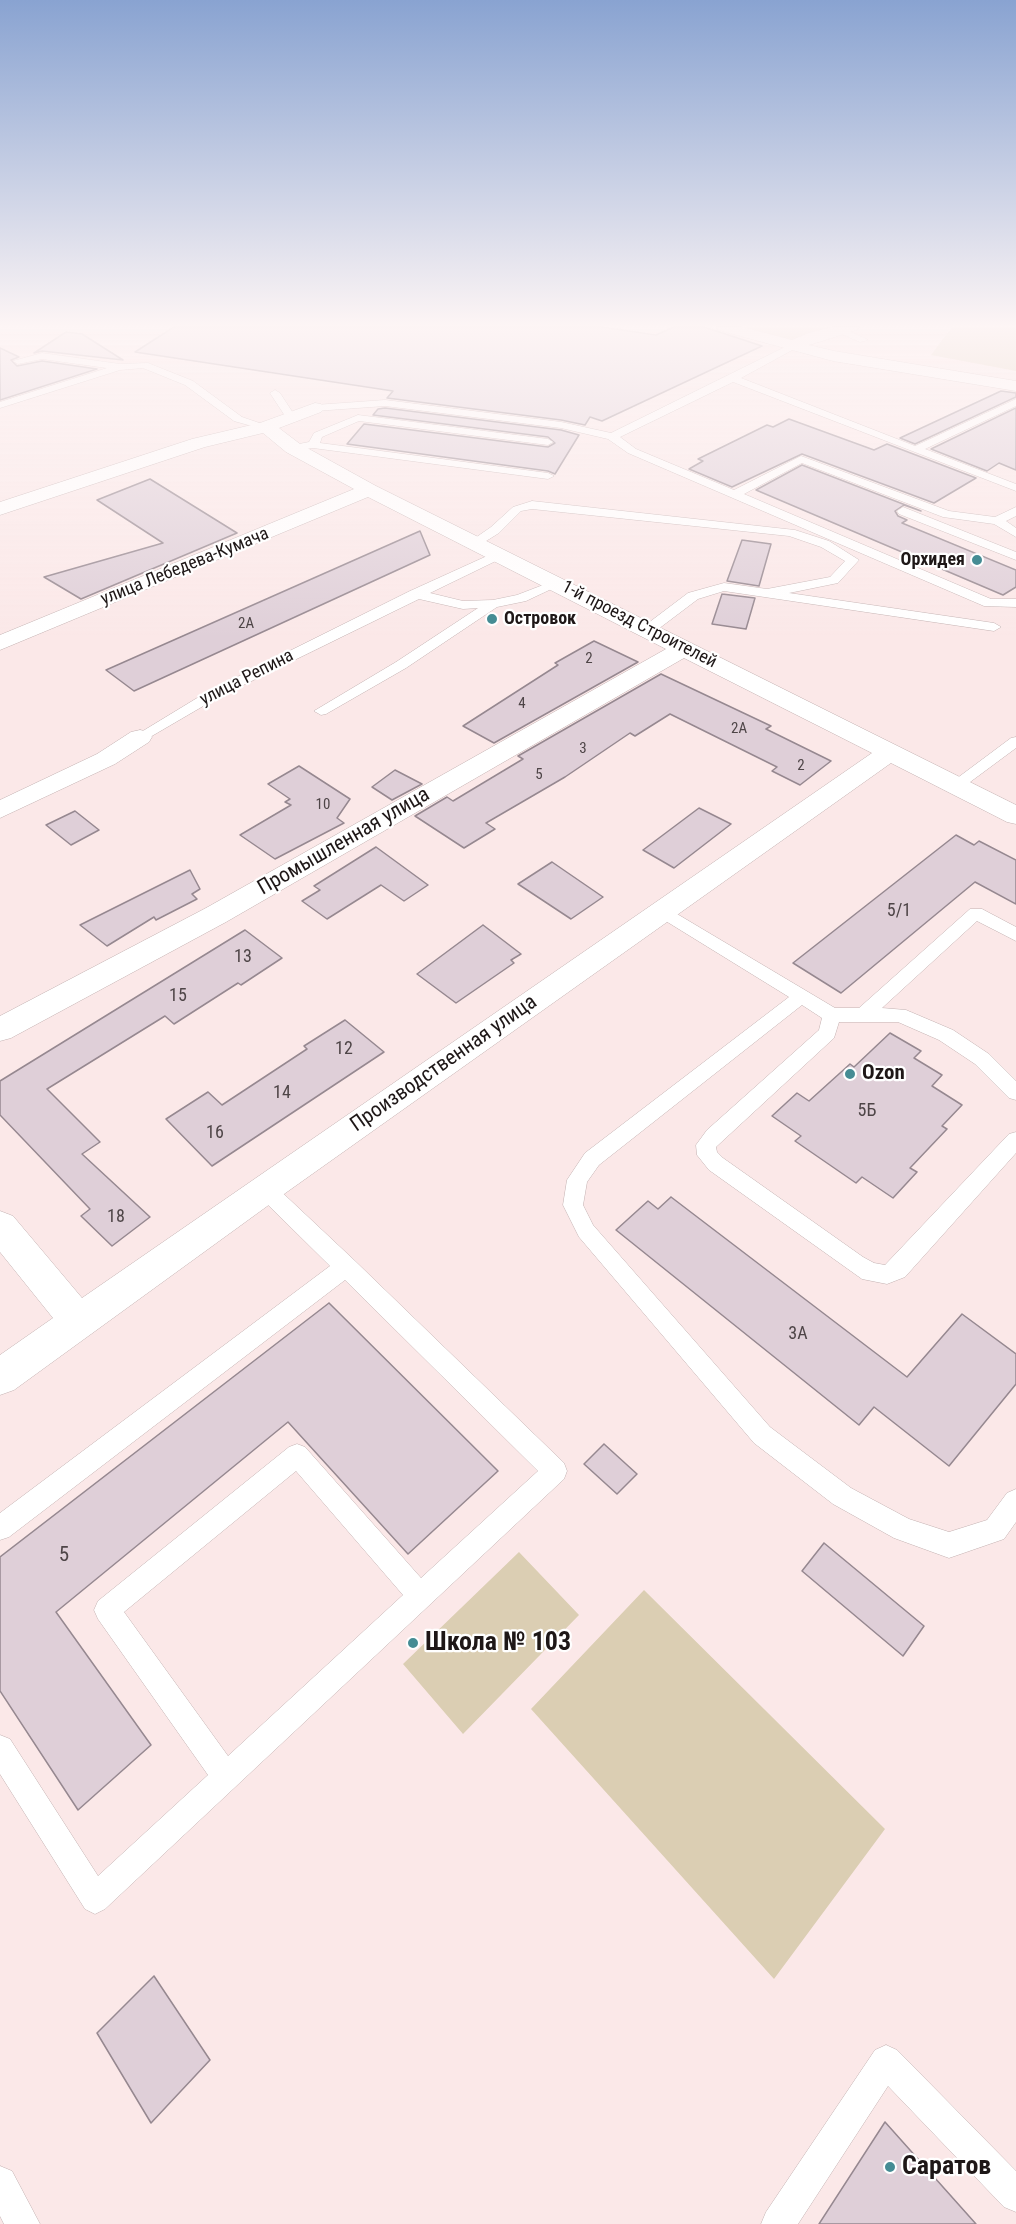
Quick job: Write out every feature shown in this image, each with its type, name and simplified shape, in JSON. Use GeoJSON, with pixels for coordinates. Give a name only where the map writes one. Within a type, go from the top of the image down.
{"type":"FeatureCollection","features":[{"type":"Feature","properties":{"kind":"street"},"geometry":{"type":"LineString","coordinates":[[0,509],[200,443],[250,431]]}},
{"type":"Feature","properties":{"kind":"street","name":"1-й проезд Строителей"},"geometry":{"type":"LineString","coordinates":[[273,431],[303,447],[369,490],[1016,816]]}},
{"type":"Feature","properties":{"kind":"street","name":"улица Лебедева-Кумача"},"geometry":{"type":"LineString","coordinates":[[0,643],[369,490]]}},
{"type":"Feature","properties":{"kind":"street","name":"Промышленная улица"},"geometry":{"type":"LineString","coordinates":[[0,1030],[216,915],[684,648]]}},
{"type":"Feature","properties":{"kind":"street","name":"улица Репина"},"geometry":{"type":"LineString","coordinates":[[0,810],[106,759],[140,737]]}},
{"type":"Feature","properties":{"kind":"street","name":"Производственная улица"},"geometry":{"type":"LineString","coordinates":[[0,1377],[890,752]]}},
{"type":"Feature","properties":{"kind":"street"},"geometry":{"type":"LineString","coordinates":[[0,1226],[78,1321]]}},
{"type":"Feature","properties":{"kind":"lane"},"geometry":{"type":"LineString","coordinates":[[303,447],[318,435],[328,431]]}},
{"type":"Feature","properties":{"kind":"lane"},"geometry":{"type":"LineString","coordinates":[[460,431],[549,442]]}},
{"type":"Feature","properties":{"kind":"lane"},"geometry":{"type":"LineString","coordinates":[[586,431],[612,437],[632,451],[989,603],[1016,603]]}},
{"type":"Feature","properties":{"kind":"lane"},"geometry":{"type":"LineString","coordinates":[[612,437],[625,431]]}},
{"type":"Feature","properties":{"kind":"lane"},"geometry":{"type":"LineString","coordinates":[[868,431],[1016,488]]}},
{"type":"Feature","properties":{"kind":"lane"},"geometry":{"type":"LineString","coordinates":[[917,450],[957,431]]}},
{"type":"Feature","properties":{"kind":"lane"},"geometry":{"type":"LineString","coordinates":[[303,447],[548,476]]}},
{"type":"Feature","properties":{"kind":"lane"},"geometry":{"type":"LineString","coordinates":[[734,495],[801,459],[947,514],[997,521],[1016,532]]}},
{"type":"Feature","properties":{"kind":"lane"},"geometry":{"type":"LineString","coordinates":[[789,466],[1016,556]]}},
{"type":"Feature","properties":{"kind":"lane"},"geometry":{"type":"LineString","coordinates":[[474,543],[495,530],[518,508],[532,505],[791,533],[825,544],[853,560],[834,580],[768,593]]}},
{"type":"Feature","properties":{"kind":"lane"},"geometry":{"type":"LineString","coordinates":[[997,521],[1016,511]]}},
{"type":"Feature","properties":{"kind":"lane","name":"улица Репина"},"geometry":{"type":"LineString","coordinates":[[140,737],[212,695],[498,555]]}},
{"type":"Feature","properties":{"kind":"lane"},"geometry":{"type":"LineString","coordinates":[[415,594],[463,605],[493,604],[521,598],[556,584]]}},
{"type":"Feature","properties":{"kind":"lane"},"geometry":{"type":"LineString","coordinates":[[648,630],[693,596],[724,587],[994,627]]}},
{"type":"Feature","properties":{"kind":"lane"},"geometry":{"type":"LineString","coordinates":[[321,711],[401,665],[493,604]]}},
{"type":"Feature","properties":{"kind":"lane"},"geometry":{"type":"LineString","coordinates":[[957,785],[1016,741]]}},
{"type":"Feature","properties":{"kind":"lane"},"geometry":{"type":"LineString","coordinates":[[662,911],[832,1016],[900,1015],[946,1035],[982,1059],[1016,1093]]}},
{"type":"Feature","properties":{"kind":"lane"},"geometry":{"type":"LineString","coordinates":[[863,1015],[976,913],[1016,935]]}},
{"type":"Feature","properties":{"kind":"lane"},"geometry":{"type":"LineString","coordinates":[[801,997],[592,1159],[577,1180],[573,1205],[586,1231],[762,1435],[842,1496],[903,1529],[948,1545],[995,1530],[1016,1501]]}},
{"type":"Feature","properties":{"kind":"lane"},"geometry":{"type":"LineString","coordinates":[[832,1016],[827,1033],[706,1145],[708,1155],[716,1164],[855,1263],[870,1272],[886,1275],[897,1270],[1016,1140]]}},
{"type":"Feature","properties":{"kind":"lane"},"geometry":{"type":"LineString","coordinates":[[0,1749],[95,1899],[555,1471],[265,1189]]}},
{"type":"Feature","properties":{"kind":"lane"},"geometry":{"type":"LineString","coordinates":[[0,1528],[346,1267]]}},
{"type":"Feature","properties":{"kind":"lane"},"geometry":{"type":"LineString","coordinates":[[226,1777],[106,1610],[297,1455],[420,1596]]}},
{"type":"Feature","properties":{"kind":"lane"},"geometry":{"type":"LineString","coordinates":[[778,2224],[886,2061],[1016,2195]]}},
{"type":"Feature","properties":{"kind":"shaded area"},"geometry":{"type":"Polygon","coordinates":[[[519,1552],[579,1615],[463,1734],[403,1664],[519,1552]]]}},
{"type":"Feature","properties":{"kind":"shaded area"},"geometry":{"type":"Polygon","coordinates":[[[644,1590],[885,1829],[774,1979],[531,1709],[644,1590]]]}},
{"type":"Feature","properties":{"kind":"building"},"geometry":{"type":"Polygon","coordinates":[[[358,431],[418,431],[548,447],[555,443],[548,437],[499,431],[564,431],[579,435],[555,474],[548,471],[347,444],[358,431]]]}},
{"type":"Feature","properties":{"kind":"building"},"geometry":{"type":"Polygon","coordinates":[[[755,431],[821,431],[874,450],[887,444],[976,478],[934,503],[802,454],[732,487],[689,469],[703,461],[698,459],[755,431]]]}},
{"type":"Feature","properties":{"kind":"building"},"geometry":{"type":"Polygon","coordinates":[[[916,431],[943,431],[915,444],[900,438],[916,431]]]}},
{"type":"Feature","properties":{"kind":"building"},"geometry":{"type":"Polygon","coordinates":[[[969,431],[1016,431],[1016,470],[999,463],[987,471],[931,449],[969,431]]]}},
{"type":"Feature","properties":{"kind":"building"},"geometry":{"type":"Polygon","coordinates":[[[802,465],[921,511],[904,505],[895,511],[898,516],[907,520],[902,523],[1016,570],[1016,587],[1003,595],[756,490],[802,465]]]}},
{"type":"Feature","properties":{"kind":"building"},"geometry":{"type":"Polygon","coordinates":[[[150,479],[237,533],[81,599],[44,577],[163,543],[97,500],[150,479]]]}},
{"type":"Feature","properties":{"kind":"building"},"geometry":{"type":"Polygon","coordinates":[[[420,531],[430,555],[134,691],[106,670],[420,531]]]}},
{"type":"Feature","properties":{"kind":"building"},"geometry":{"type":"Polygon","coordinates":[[[742,540],[771,544],[759,586],[727,581],[742,540]]]}},
{"type":"Feature","properties":{"kind":"building"},"geometry":{"type":"Polygon","coordinates":[[[722,594],[755,598],[746,629],[712,624],[722,594]]]}},
{"type":"Feature","properties":{"kind":"building"},"geometry":{"type":"Polygon","coordinates":[[[594,641],[638,662],[494,743],[463,726],[558,665],[555,663],[594,641]]]}},
{"type":"Feature","properties":{"kind":"building"},"geometry":{"type":"Polygon","coordinates":[[[661,674],[771,726],[766,729],[831,761],[800,785],[772,771],[777,767],[670,714],[635,736],[630,733],[565,777],[486,823],[495,829],[464,848],[415,816],[447,797],[453,801],[523,759],[518,756],[661,674]]]}},
{"type":"Feature","properties":{"kind":"building"},"geometry":{"type":"Polygon","coordinates":[[[299,766],[350,799],[337,818],[344,823],[275,859],[240,835],[291,805],[285,802],[290,799],[268,784],[299,766]]]}},
{"type":"Feature","properties":{"kind":"building"},"geometry":{"type":"Polygon","coordinates":[[[395,770],[422,784],[392,800],[372,787],[395,770]]]}},
{"type":"Feature","properties":{"kind":"building"},"geometry":{"type":"Polygon","coordinates":[[[699,808],[731,824],[674,868],[643,850],[699,808]]]}},
{"type":"Feature","properties":{"kind":"building"},"geometry":{"type":"Polygon","coordinates":[[[75,811],[99,830],[71,845],[46,825],[75,811]]]}},
{"type":"Feature","properties":{"kind":"building"},"geometry":{"type":"Polygon","coordinates":[[[956,835],[974,845],[979,841],[1016,860],[1016,904],[975,882],[841,993],[793,963],[956,835]]]}},
{"type":"Feature","properties":{"kind":"building"},"geometry":{"type":"Polygon","coordinates":[[[376,847],[428,885],[404,901],[381,885],[327,919],[302,901],[320,890],[314,886],[376,847]]]}},
{"type":"Feature","properties":{"kind":"building"},"geometry":{"type":"Polygon","coordinates":[[[552,862],[603,897],[571,919],[518,884],[552,862]]]}},
{"type":"Feature","properties":{"kind":"building"},"geometry":{"type":"Polygon","coordinates":[[[190,870],[200,889],[192,894],[197,899],[156,920],[154,917],[107,946],[80,925],[190,870]]]}},
{"type":"Feature","properties":{"kind":"building"},"geometry":{"type":"Polygon","coordinates":[[[483,925],[521,954],[511,960],[514,963],[456,1003],[417,974],[483,925]]]}},
{"type":"Feature","properties":{"kind":"building"},"geometry":{"type":"Polygon","coordinates":[[[245,930],[282,958],[174,1024],[165,1016],[47,1089],[100,1142],[82,1154],[150,1217],[112,1246],[81,1216],[90,1209],[0,1115],[0,1081],[245,930]]]}},
{"type":"Feature","properties":{"kind":"building"},"geometry":{"type":"Polygon","coordinates":[[[345,1020],[384,1052],[212,1166],[166,1119],[208,1092],[222,1105],[307,1049],[304,1046],[345,1020]]]}},
{"type":"Feature","properties":{"kind":"building"},"geometry":{"type":"Polygon","coordinates":[[[890,1033],[921,1051],[914,1058],[942,1075],[932,1086],[962,1105],[942,1126],[947,1129],[910,1168],[917,1172],[893,1198],[862,1177],[856,1183],[795,1141],[801,1136],[772,1116],[797,1093],[809,1101],[850,1064],[854,1067],[890,1033]]]}},
{"type":"Feature","properties":{"kind":"building"},"geometry":{"type":"Polygon","coordinates":[[[671,1197],[907,1377],[962,1314],[1016,1354],[1016,1384],[949,1466],[874,1407],[859,1425],[616,1230],[648,1201],[658,1209],[671,1197]]]}},
{"type":"Feature","properties":{"kind":"building"},"geometry":{"type":"Polygon","coordinates":[[[329,1303],[498,1471],[408,1554],[288,1422],[56,1612],[151,1745],[78,1810],[0,1691],[0,1557],[329,1303]]]}},
{"type":"Feature","properties":{"kind":"building"},"geometry":{"type":"Polygon","coordinates":[[[604,1444],[637,1474],[617,1494],[584,1464],[604,1444]]]}},
{"type":"Feature","properties":{"kind":"building"},"geometry":{"type":"Polygon","coordinates":[[[824,1543],[924,1626],[903,1656],[802,1571],[824,1543]]]}},
{"type":"Feature","properties":{"kind":"building"},"geometry":{"type":"Polygon","coordinates":[[[154,1976],[210,2060],[151,2123],[97,2033],[154,1976]]]}},
{"type":"Feature","properties":{"kind":"building","name":"Саратов"},"geometry":{"type":"Polygon","coordinates":[[[885,2122],[976,2224],[819,2224],[885,2122]]]}},
{"type":"Feature","properties":{"kind":"place","name":"Орхидея"},"geometry":{"type":"Point","coordinates":[977,560]}},
{"type":"Feature","properties":{"kind":"place","name":"Островок"},"geometry":{"type":"Point","coordinates":[492,619]}},
{"type":"Feature","properties":{"kind":"place","name":"Ozon"},"geometry":{"type":"Point","coordinates":[850,1074]}},
{"type":"Feature","properties":{"kind":"place","name":"Школа № 103"},"geometry":{"type":"Point","coordinates":[413,1643]}},
{"type":"Feature","properties":{"kind":"place","name":"Саратов"},"geometry":{"type":"Point","coordinates":[890,2167]}}]}
